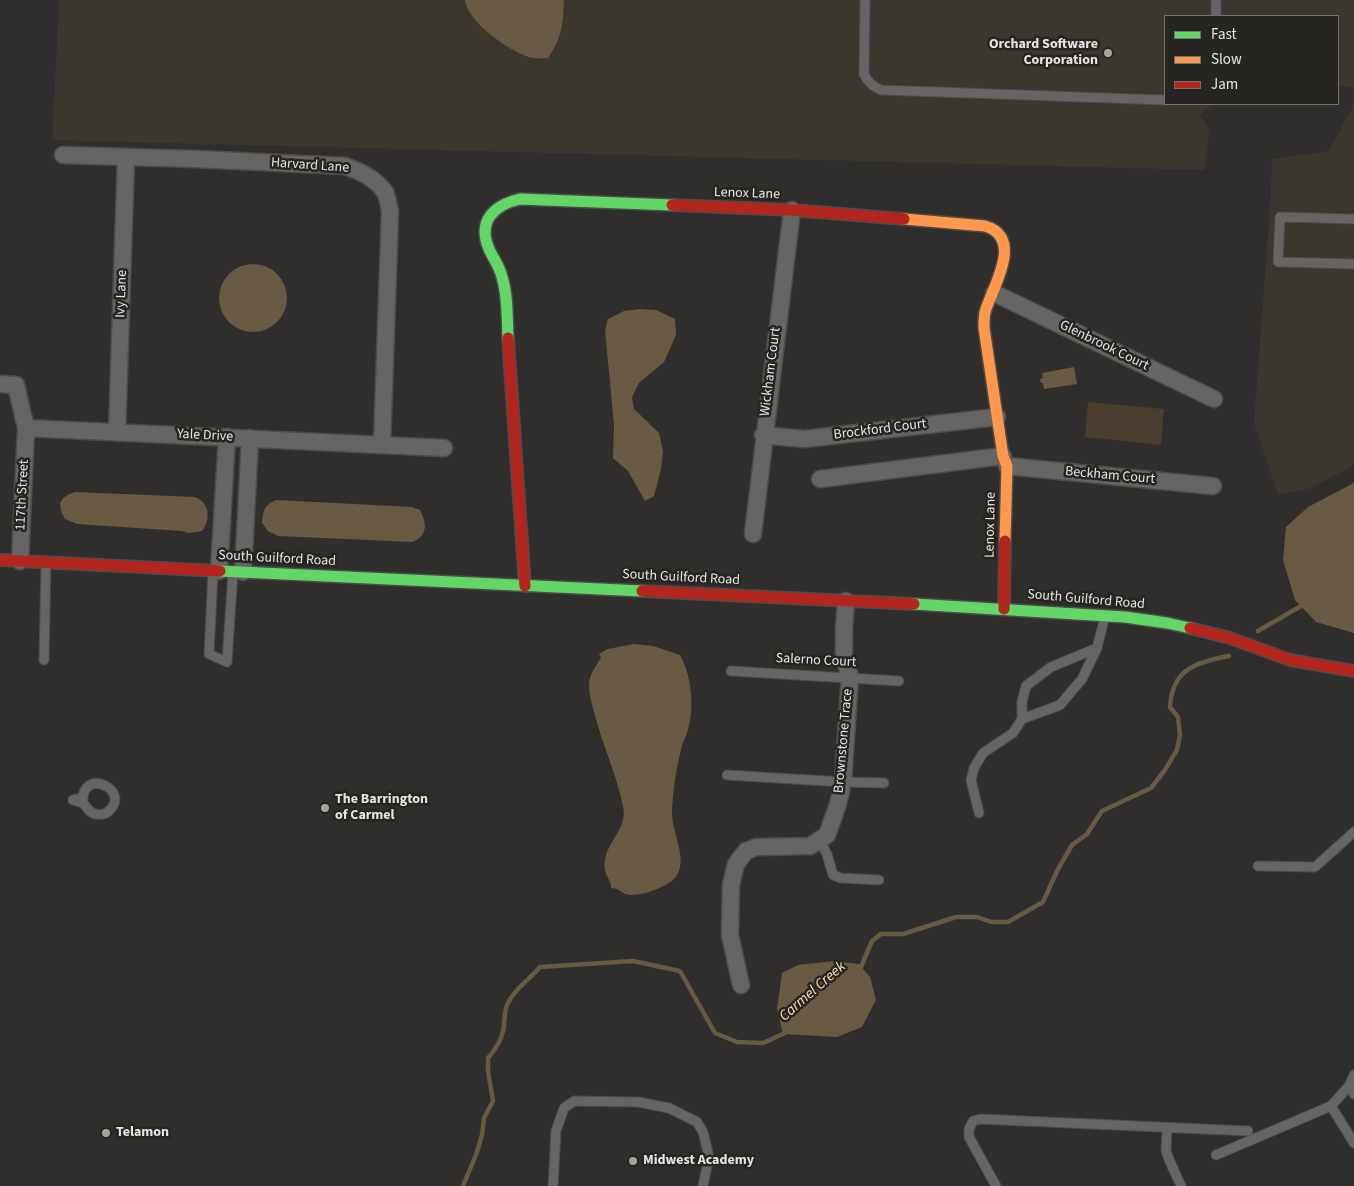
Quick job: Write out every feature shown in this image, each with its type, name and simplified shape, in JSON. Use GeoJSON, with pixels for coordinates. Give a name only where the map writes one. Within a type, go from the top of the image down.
{"type":"FeatureCollection","features":[{"type":"Feature","properties":{"kind":"main road","name":"Lenox Lane"},"geometry":{"type":"LineString","coordinates":[[525,586],[505,295],[502,277],[486,238],[486,222],[492,212],[509,200],[792,210],[953,222],[989,227],[997,231],[1005,244],[1004,259],[994,293],[985,314],[984,328],[1005,461],[1004,609]]}},
{"type":"Feature","properties":{"kind":"main road","name":"South Guilford Road"},"geometry":{"type":"LineString","coordinates":[[0,560],[1105,615],[1167,623],[1230,638],[1290,660],[1354,671]]}},
{"type":"Feature","properties":{"kind":"street","name":"Harvard Lane"},"geometry":{"type":"LineString","coordinates":[[64,155],[344,166],[360,170],[373,179],[386,193],[390,212],[382,445]]}},
{"type":"Feature","properties":{"kind":"street","name":"Ivy Lane"},"geometry":{"type":"LineString","coordinates":[[117,432],[126,157]]}},
{"type":"Feature","properties":{"kind":"street","name":"Wickham Court"},"geometry":{"type":"LineString","coordinates":[[752,534],[792,210]]}},
{"type":"Feature","properties":{"kind":"street","name":"Glenbrook Court"},"geometry":{"type":"LineString","coordinates":[[994,293],[1214,398]]}},
{"type":"Feature","properties":{"kind":"street"},"geometry":{"type":"LineString","coordinates":[[0,384],[16,385],[26,428]]}},
{"type":"Feature","properties":{"kind":"street","name":"Brockford Court"},"geometry":{"type":"LineString","coordinates":[[763,435],[804,439],[997,416]]}},
{"type":"Feature","properties":{"kind":"street","name":"Yale Drive"},"geometry":{"type":"LineString","coordinates":[[26,428],[444,448]]}},
{"type":"Feature","properties":{"kind":"street","name":"117th Street"},"geometry":{"type":"LineString","coordinates":[[20,561],[26,428]]}},
{"type":"Feature","properties":{"kind":"street"},"geometry":{"type":"LineString","coordinates":[[227,437],[227,571]]}},
{"type":"Feature","properties":{"kind":"street"},"geometry":{"type":"LineString","coordinates":[[227,571],[250,438]]}},
{"type":"Feature","properties":{"kind":"street"},"geometry":{"type":"LineString","coordinates":[[820,479],[1005,461]]}},
{"type":"Feature","properties":{"kind":"street","name":"Beckham Court"},"geometry":{"type":"LineString","coordinates":[[1005,461],[1213,486]]}},
{"type":"Feature","properties":{"kind":"street","name":"Brownstone Trace"},"geometry":{"type":"LineString","coordinates":[[819,840],[827,834],[838,804],[843,782],[850,676],[844,657],[846,601]]}},
{"type":"Feature","properties":{"kind":"street"},"geometry":{"type":"LineString","coordinates":[[741,985],[730,935],[731,885],[736,864],[746,851],[756,847],[810,846],[819,840]]}},
{"type":"Feature","properties":{"kind":"lane"},"geometry":{"type":"LineString","coordinates":[[866,0],[864,74],[867,81],[881,90],[1164,100]]}},
{"type":"Feature","properties":{"kind":"lane"},"geometry":{"type":"LineString","coordinates":[[1216,0],[1216,15]]}},
{"type":"Feature","properties":{"kind":"lane"},"geometry":{"type":"LineString","coordinates":[[1354,219],[1280,217],[1278,262],[1354,264]]}},
{"type":"Feature","properties":{"kind":"lane"},"geometry":{"type":"LineString","coordinates":[[44,660],[46,562]]}},
{"type":"Feature","properties":{"kind":"lane"},"geometry":{"type":"LineString","coordinates":[[227,571],[227,662],[209,654],[227,571]]}},
{"type":"Feature","properties":{"kind":"lane"},"geometry":{"type":"LineString","coordinates":[[1022,718],[1060,706],[1082,679],[1097,648],[1105,615]]}},
{"type":"Feature","properties":{"kind":"lane"},"geometry":{"type":"LineString","coordinates":[[978,813],[971,780],[974,768],[983,753],[1013,732],[1022,718],[1022,702],[1026,686],[1051,667],[1097,648]]}},
{"type":"Feature","properties":{"kind":"lane","name":"Salerno Court"},"geometry":{"type":"LineString","coordinates":[[731,671],[900,680]]}},
{"type":"Feature","properties":{"kind":"lane"},"geometry":{"type":"LineString","coordinates":[[727,776],[884,783]]}},
{"type":"Feature","properties":{"kind":"lane"},"geometry":{"type":"LineString","coordinates":[[1258,866],[1315,867],[1354,832]]}},
{"type":"Feature","properties":{"kind":"lane"},"geometry":{"type":"LineString","coordinates":[[819,840],[827,854],[832,874],[841,878],[879,880]]}},
{"type":"Feature","properties":{"kind":"lane"},"geometry":{"type":"LineString","coordinates":[[1216,1155],[1331,1106],[1352,1090],[1354,1075]]}},
{"type":"Feature","properties":{"kind":"lane"},"geometry":{"type":"LineString","coordinates":[[553,1186],[556,1131],[564,1108],[574,1101],[638,1102],[669,1108],[697,1122],[703,1132],[709,1157],[703,1186]]}},
{"type":"Feature","properties":{"kind":"lane"},"geometry":{"type":"LineString","coordinates":[[1331,1106],[1354,1143]]}},
{"type":"Feature","properties":{"kind":"lane"},"geometry":{"type":"LineString","coordinates":[[996,1186],[969,1137],[969,1129],[973,1121],[980,1119],[1248,1131]]}},
{"type":"Feature","properties":{"kind":"lane"},"geometry":{"type":"LineString","coordinates":[[1167,1128],[1166,1150],[1181,1186]]}},
{"type":"Feature","properties":{"kind":"shaded area"},"geometry":{"type":"Polygon","coordinates":[[[59,0],[1354,0],[1354,88],[1339,85],[1339,15],[1164,15],[1164,105],[1212,105],[1200,115],[1209,130],[1205,170],[52,140],[59,0]]]}},
{"type":"Feature","properties":{"kind":"shaded area"},"geometry":{"type":"Polygon","coordinates":[[[1354,88],[1354,465],[1311,488],[1278,495],[1254,423],[1272,159],[1329,151],[1352,108],[1354,88]]]}},
{"type":"Feature","properties":{"kind":"shaded area"},"geometry":{"type":"Polygon","coordinates":[[[1088,402],[1164,409],[1161,445],[1085,437],[1088,402]]]}},
{"type":"Feature","properties":{"kind":"water"},"geometry":{"type":"Polygon","coordinates":[[[465,0],[564,0],[561,30],[553,51],[548,58],[533,58],[503,44],[474,18],[465,0]]]}},
{"type":"Feature","properties":{"kind":"water"},"geometry":{"type":"Polygon","coordinates":[[[253,264],[266,267],[277,274],[284,285],[287,298],[284,311],[277,322],[266,329],[253,332],[240,329],[229,322],[222,311],[219,298],[222,285],[229,274],[240,267],[253,264]]]}},
{"type":"Feature","properties":{"kind":"water"},"geometry":{"type":"Polygon","coordinates":[[[656,310],[675,319],[676,335],[664,362],[639,383],[632,397],[634,409],[659,433],[663,451],[661,469],[654,496],[645,501],[628,471],[613,458],[614,425],[605,330],[608,319],[624,311],[656,310]]]}},
{"type":"Feature","properties":{"kind":"water"},"geometry":{"type":"Polygon","coordinates":[[[1074,367],[1077,384],[1044,389],[1040,379],[1043,378],[1042,373],[1074,367]]]}},
{"type":"Feature","properties":{"kind":"water"},"geometry":{"type":"Polygon","coordinates":[[[1354,483],[1354,633],[1316,622],[1295,600],[1283,560],[1286,527],[1308,507],[1354,483]]]}},
{"type":"Feature","properties":{"kind":"water"},"geometry":{"type":"Polygon","coordinates":[[[75,492],[195,497],[204,503],[208,517],[202,531],[189,533],[77,524],[65,519],[60,505],[62,499],[75,492]]]}},
{"type":"Feature","properties":{"kind":"water"},"geometry":{"type":"Polygon","coordinates":[[[276,500],[412,507],[420,510],[425,529],[421,536],[412,542],[278,536],[268,531],[262,523],[265,509],[276,500]]]}},
{"type":"Feature","properties":{"kind":"water"},"geometry":{"type":"Polygon","coordinates":[[[634,644],[653,646],[680,655],[690,683],[691,713],[679,760],[673,798],[672,815],[681,864],[679,871],[671,882],[665,885],[637,895],[630,895],[611,888],[604,865],[610,846],[623,821],[624,814],[617,783],[594,712],[589,682],[601,658],[599,654],[608,649],[634,644]]]}},
{"type":"Feature","properties":{"kind":"water"},"geometry":{"type":"Polygon","coordinates":[[[834,961],[859,964],[870,977],[876,1000],[862,1027],[837,1037],[783,1034],[777,1009],[782,973],[798,965],[834,961]]]}},
{"type":"Feature","properties":{"kind":"waterway","name":"Carmel Creek"},"geometry":{"type":"LineString","coordinates":[[1258,631],[1301,606]]}},
{"type":"Feature","properties":{"kind":"waterway","name":"Carmel Creek"},"geometry":{"type":"LineString","coordinates":[[858,970],[872,941],[881,934],[903,934],[956,917],[977,917],[991,922],[1008,922],[1043,902],[1058,869],[1072,845],[1087,834],[1102,811],[1151,788],[1165,770],[1177,750],[1180,735],[1178,717],[1170,707],[1175,684],[1181,676],[1188,669],[1196,665],[1229,656]]}},
{"type":"Feature","properties":{"kind":"waterway","name":"Carmel Creek"},"geometry":{"type":"LineString","coordinates":[[463,1186],[476,1155],[482,1135],[484,1118],[493,1101],[488,1071],[488,1058],[501,1039],[506,1008],[510,999],[540,967],[633,961],[680,971],[715,1033],[737,1042],[763,1043],[788,1030]]}},
{"type":"Feature","properties":{"kind":"traffic: fast"},"geometry":{"type":"LineString","coordinates":[[508,338],[504,284],[500,270],[489,249],[485,230],[490,216],[502,205],[520,199],[672,205]]}},
{"type":"Feature","properties":{"kind":"traffic: fast"},"geometry":{"type":"LineString","coordinates":[[220,571],[642,591]]}},
{"type":"Feature","properties":{"kind":"traffic: fast"},"geometry":{"type":"LineString","coordinates":[[914,604],[1125,617],[1190,628]]}},
{"type":"Feature","properties":{"kind":"traffic: slow"},"geometry":{"type":"LineString","coordinates":[[904,219],[985,226],[997,232],[1003,241],[1003,264],[985,312],[984,328],[1003,456],[1007,466],[1005,541]]}},
{"type":"Feature","properties":{"kind":"traffic: jam"},"geometry":{"type":"LineString","coordinates":[[672,205],[792,210],[904,219]]}},
{"type":"Feature","properties":{"kind":"traffic: jam"},"geometry":{"type":"LineString","coordinates":[[508,338],[525,586]]}},
{"type":"Feature","properties":{"kind":"traffic: jam"},"geometry":{"type":"LineString","coordinates":[[1004,609],[1005,541]]}},
{"type":"Feature","properties":{"kind":"traffic: jam"},"geometry":{"type":"LineString","coordinates":[[0,560],[220,571]]}},
{"type":"Feature","properties":{"kind":"traffic: jam"},"geometry":{"type":"LineString","coordinates":[[642,591],[914,604]]}},
{"type":"Feature","properties":{"kind":"traffic: jam"},"geometry":{"type":"LineString","coordinates":[[1190,628],[1230,638],[1290,660],[1354,671]]}},
{"type":"Feature","properties":{"kind":"place","name":"Orchard Software Corporation"},"geometry":{"type":"Point","coordinates":[1108,53]}},
{"type":"Feature","properties":{"kind":"place","name":"The Barrington of Carmel"},"geometry":{"type":"Point","coordinates":[325,808]}},
{"type":"Feature","properties":{"kind":"place","name":"Telamon"},"geometry":{"type":"Point","coordinates":[106,1133]}},
{"type":"Feature","properties":{"kind":"place","name":"Midwest Academy"},"geometry":{"type":"Point","coordinates":[633,1161]}}]}
